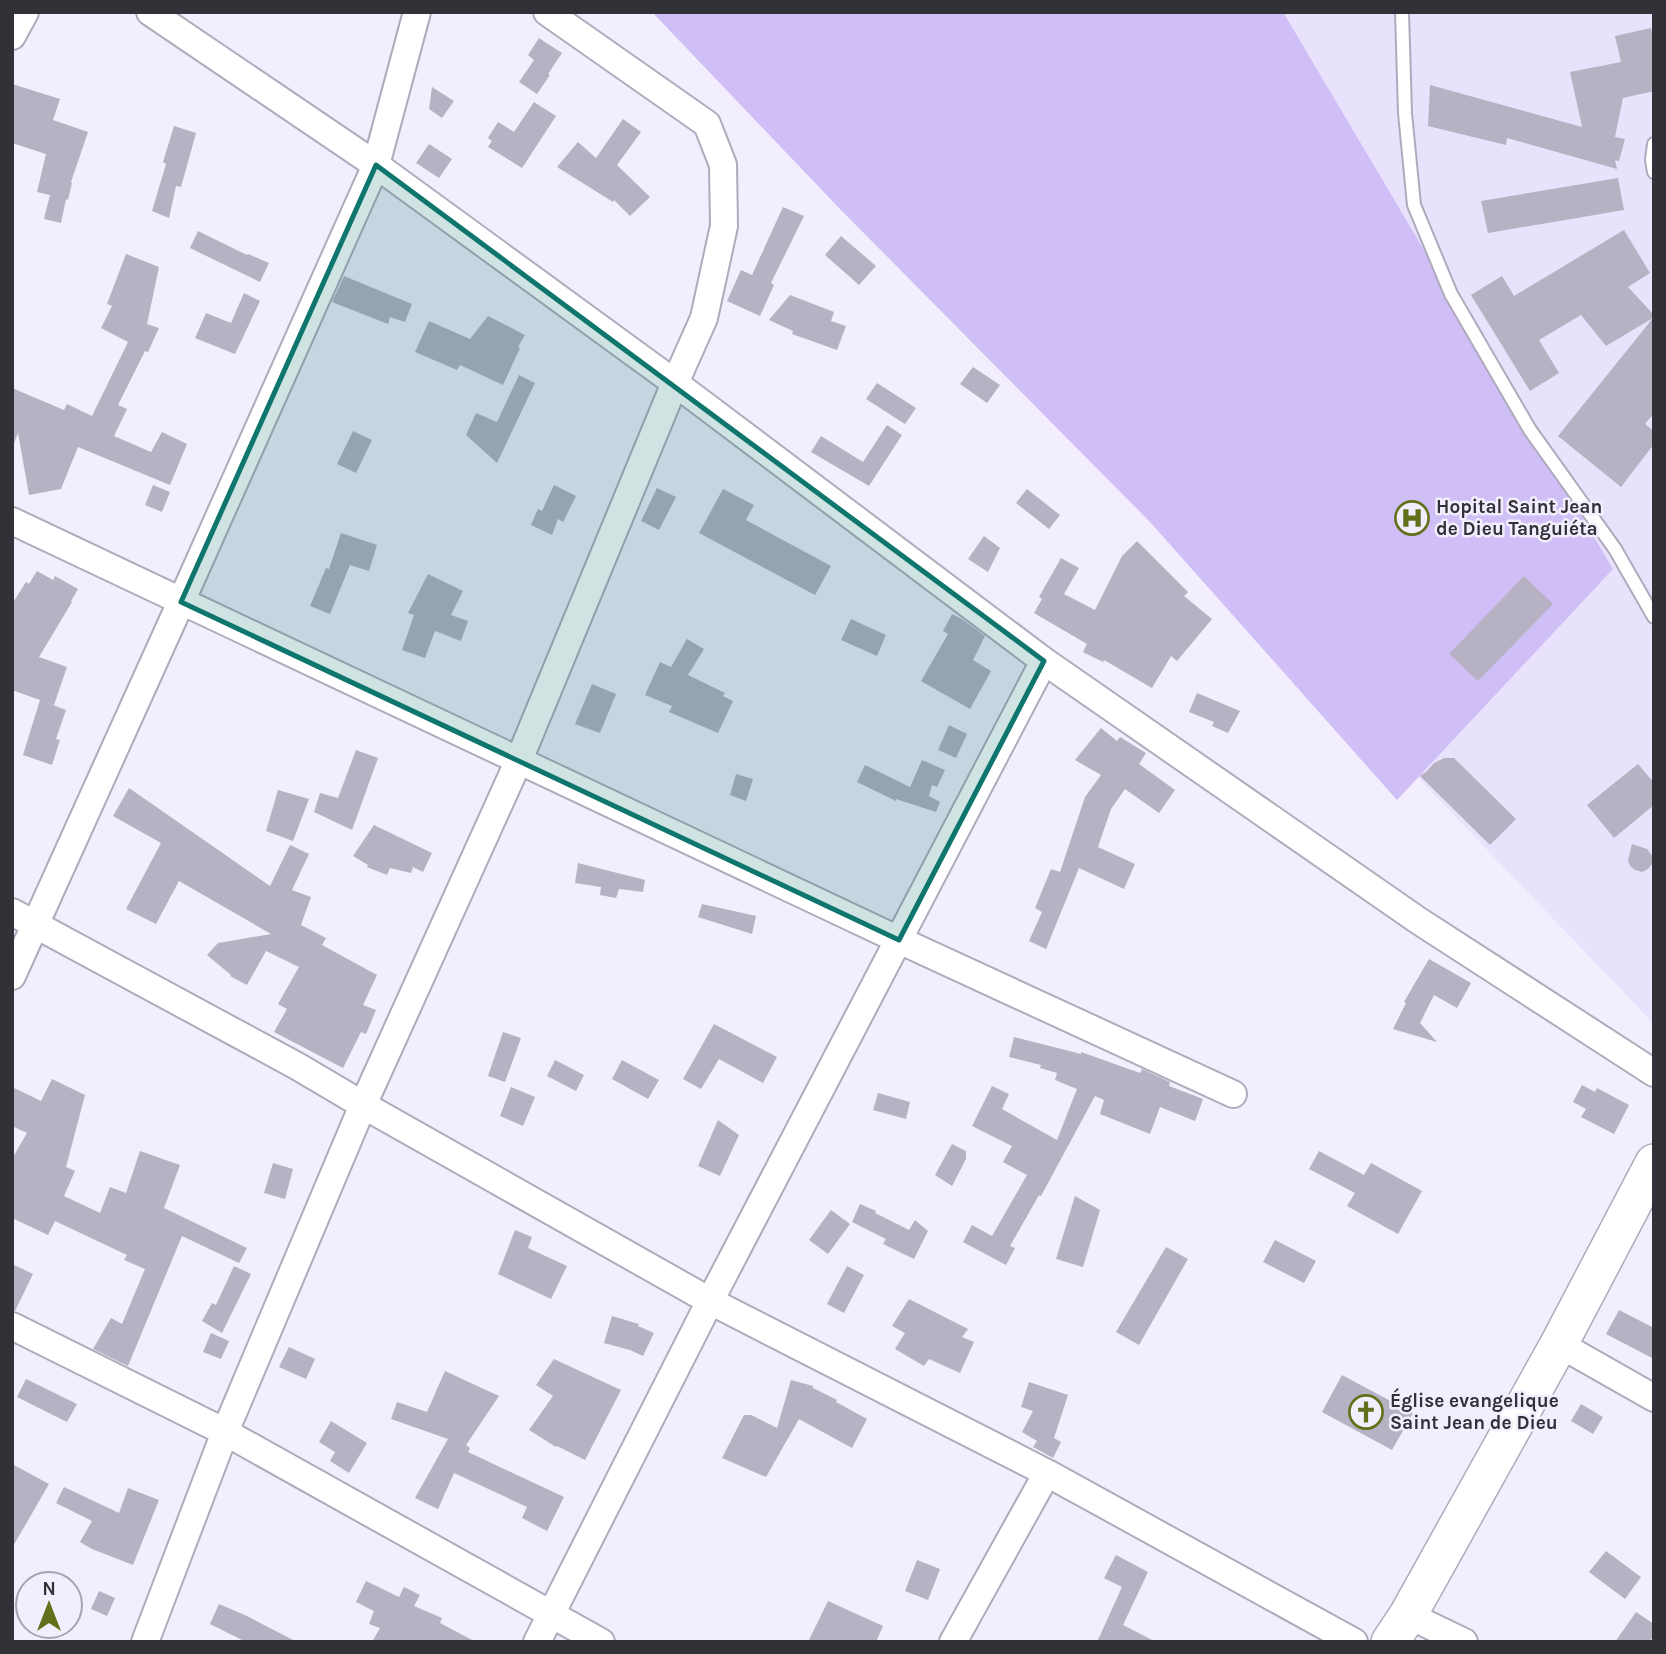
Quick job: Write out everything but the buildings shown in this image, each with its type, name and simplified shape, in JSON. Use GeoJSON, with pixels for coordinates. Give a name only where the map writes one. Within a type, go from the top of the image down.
{"type":"FeatureCollection","features":[{"type":"Feature","properties":{"kind":"main road"},"geometry":{"type":"LineString","coordinates":[[1399,1628],[1559,1344],[1654,1163]]}},
{"type":"Feature","properties":{"kind":"street"},"geometry":{"type":"LineString","coordinates":[[12,36],[25,12]]}},
{"type":"Feature","properties":{"kind":"street"},"geometry":{"type":"LineString","coordinates":[[150,12],[376,165],[675,383],[1044,661],[1419,921],[1654,1073]]}},
{"type":"Feature","properties":{"kind":"street"},"geometry":{"type":"LineString","coordinates":[[12,976],[23,918],[181,603],[376,165],[417,12]]}},
{"type":"Feature","properties":{"kind":"street"},"geometry":{"type":"LineString","coordinates":[[145,1642],[225,1432],[363,1105],[519,760],[675,383],[705,318],[724,226],[723,165],[707,124],[547,12]]}},
{"type":"Feature","properties":{"kind":"street"},"geometry":{"type":"LineString","coordinates":[[12,522],[899,940],[1233,1094]]}},
{"type":"Feature","properties":{"kind":"street"},"geometry":{"type":"LineString","coordinates":[[537,1642],[710,1301],[1044,661]]}},
{"type":"Feature","properties":{"kind":"street"},"geometry":{"type":"LineString","coordinates":[[23,918],[297,1066],[710,1301],[1047,1473],[1354,1642]]}},
{"type":"Feature","properties":{"kind":"street"},"geometry":{"type":"LineString","coordinates":[[12,1326],[225,1432],[601,1642]]}},
{"type":"Feature","properties":{"kind":"street"},"geometry":{"type":"LineString","coordinates":[[1559,1344],[1654,1398]]}},
{"type":"Feature","properties":{"kind":"street"},"geometry":{"type":"LineString","coordinates":[[953,1642],[1047,1473]]}},
{"type":"Feature","properties":{"kind":"street"},"geometry":{"type":"LineString","coordinates":[[1399,1628],[1464,1642]]}},
{"type":"Feature","properties":{"kind":"lane"},"geometry":{"type":"LineString","coordinates":[[1402,12],[1405,113],[1414,205],[1419,218],[1451,294],[1530,430],[1615,549],[1654,617]]}},
{"type":"Feature","properties":{"kind":"lane"},"geometry":{"type":"LineString","coordinates":[[1654,144],[1654,172]]}},
{"type":"Feature","properties":{"kind":"highlighted area"},"geometry":{"type":"Polygon","coordinates":[[[376,165],[1044,661],[899,940],[181,602],[376,165]]]}},
{"type":"Feature","properties":{"kind":"shaded area","name":"Hopital Saint Jean de Dieu Tanguiéta"},"geometry":{"type":"Polygon","coordinates":[[[652,12],[1283,12],[1613,569],[1397,800],[1150,522],[838,207],[652,12]]]}},
{"type":"Feature","properties":{"kind":"shaded area","name":"Hopital Saint Jean de Dieu Tanguiéta"},"geometry":{"type":"Polygon","coordinates":[[[685,12],[1654,12],[1654,1024],[685,12]]]}},
{"type":"Feature","properties":{"kind":"place","name":"Hopital Saint Jean de Dieu Tanguiéta"},"geometry":{"type":"Point","coordinates":[1412,518]}},
{"type":"Feature","properties":{"kind":"place","name":"Église evangelique Saint Jean de Dieu"},"geometry":{"type":"Point","coordinates":[1366,1412]}}]}
